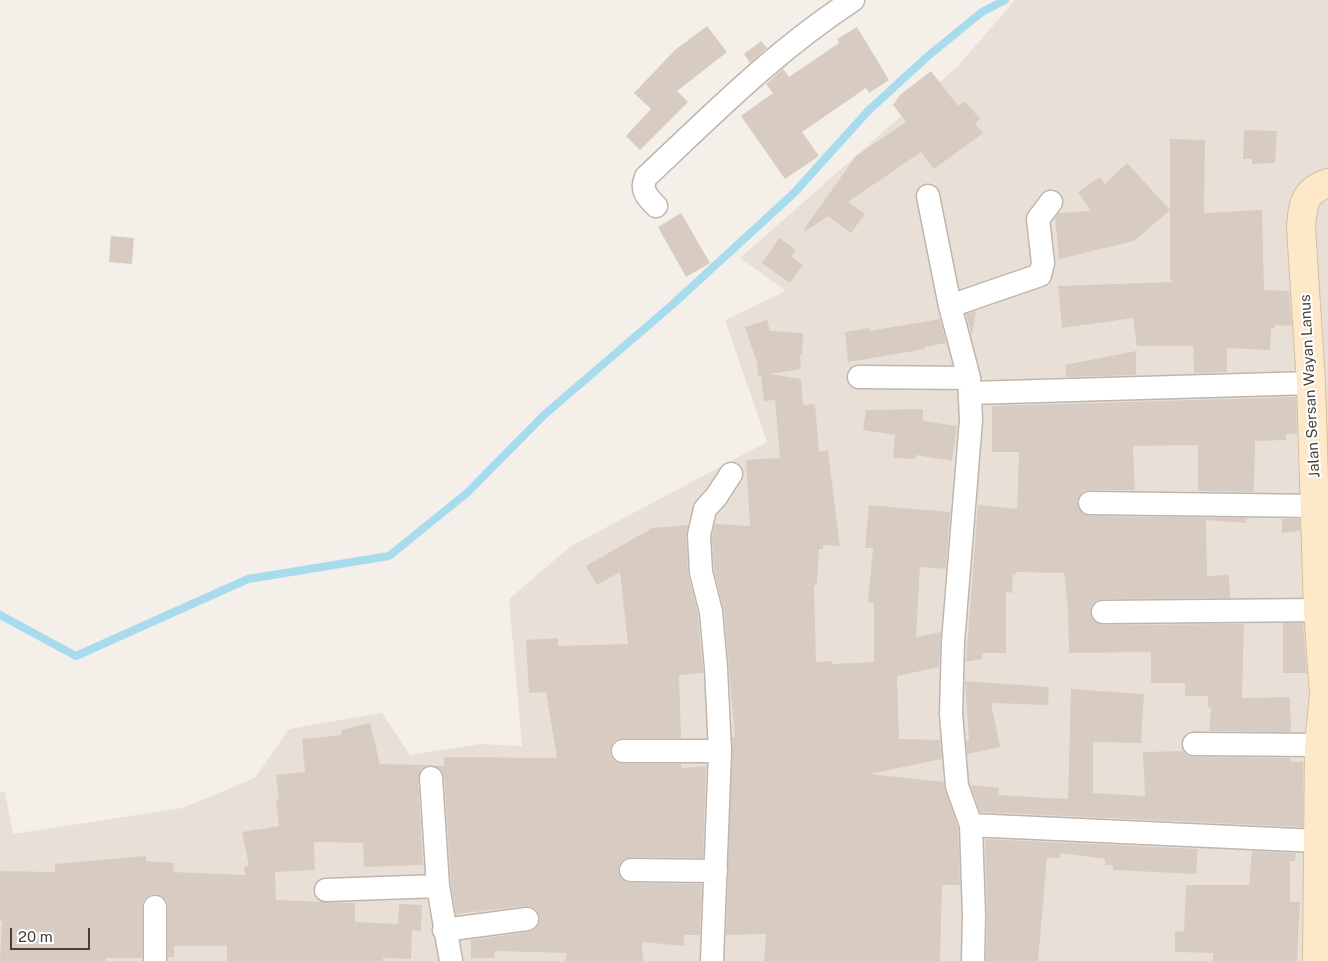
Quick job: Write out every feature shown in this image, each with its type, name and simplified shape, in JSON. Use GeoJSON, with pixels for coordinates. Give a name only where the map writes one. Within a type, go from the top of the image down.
{"type":"FeatureCollection","features":[{"type":"Feature","properties":{"kind":"street"},"geometry":{"type":"LineString","coordinates":[[656,206],[644,193],[643,184],[646,178],[756,72],[823,19],[853,0]]}},
{"type":"Feature","properties":{"kind":"street","name":"Jalan Sersan Wayan Lanus"},"geometry":{"type":"LineString","coordinates":[[1317,961],[1319,745],[1326,694],[1318,610],[1311,383],[1301,227],[1303,205],[1310,192],[1328,183]]}},
{"type":"Feature","properties":{"kind":"street"},"geometry":{"type":"LineString","coordinates":[[928,196],[950,306],[970,385],[970,429],[953,642],[950,714],[957,786],[971,825],[974,916],[973,961]]}},
{"type":"Feature","properties":{"kind":"street"},"geometry":{"type":"LineString","coordinates":[[950,306],[1040,275],[1044,263],[1038,219],[1051,202]]}},
{"type":"Feature","properties":{"kind":"street"},"geometry":{"type":"LineString","coordinates":[[859,377],[970,385],[1311,383]]}},
{"type":"Feature","properties":{"kind":"street"},"geometry":{"type":"LineString","coordinates":[[712,961],[720,751],[712,622],[701,572],[699,535],[705,509],[716,497],[731,474]]}},
{"type":"Feature","properties":{"kind":"street"},"geometry":{"type":"LineString","coordinates":[[1090,503],[1316,506]]}},
{"type":"Feature","properties":{"kind":"street"},"geometry":{"type":"LineString","coordinates":[[1103,612],[1318,610]]}},
{"type":"Feature","properties":{"kind":"street"},"geometry":{"type":"LineString","coordinates":[[1194,744],[1319,745]]}},
{"type":"Feature","properties":{"kind":"street"},"geometry":{"type":"LineString","coordinates":[[622,751],[720,751]]}},
{"type":"Feature","properties":{"kind":"street"},"geometry":{"type":"LineString","coordinates":[[431,778],[438,886],[444,930],[451,961]]}},
{"type":"Feature","properties":{"kind":"street"},"geometry":{"type":"LineString","coordinates":[[971,825],[1318,840]]}},
{"type":"Feature","properties":{"kind":"street"},"geometry":{"type":"LineString","coordinates":[[631,870],[716,871]]}},
{"type":"Feature","properties":{"kind":"street"},"geometry":{"type":"LineString","coordinates":[[326,890],[438,886]]}},
{"type":"Feature","properties":{"kind":"street"},"geometry":{"type":"LineString","coordinates":[[155,907],[155,961]]}},
{"type":"Feature","properties":{"kind":"street"},"geometry":{"type":"LineString","coordinates":[[444,930],[527,919]]}},
{"type":"Feature","properties":{"kind":"shaded area"},"geometry":{"type":"Polygon","coordinates":[[[1015,0],[1328,0],[1328,961],[0,961],[0,792],[5,791],[13,834],[182,808],[255,778],[289,729],[382,713],[410,755],[480,744],[522,746],[509,599],[571,546],[767,442],[725,320],[786,291],[740,258],[958,66],[1015,0]]]}},
{"type":"Feature","properties":{"kind":"building"},"geometry":{"type":"Polygon","coordinates":[[[707,26],[727,52],[677,91],[688,102],[640,150],[626,136],[651,109],[634,93],[675,50],[707,26]]]}},
{"type":"Feature","properties":{"kind":"building"},"geometry":{"type":"Polygon","coordinates":[[[857,27],[889,80],[869,93],[866,88],[802,132],[819,156],[785,179],[741,116],[773,93],[766,84],[783,69],[789,77],[839,43],[837,39],[857,27]]]}},
{"type":"Feature","properties":{"kind":"building"},"geometry":{"type":"Polygon","coordinates":[[[761,41],[767,48],[750,63],[744,54],[761,41]]]}},
{"type":"Feature","properties":{"kind":"building"},"geometry":{"type":"Polygon","coordinates":[[[931,71],[958,106],[965,101],[980,119],[975,124],[983,133],[934,169],[921,152],[848,202],[865,214],[851,233],[828,216],[806,231],[804,229],[856,156],[906,122],[893,105],[900,95],[931,71]]]}},
{"type":"Feature","properties":{"kind":"building"},"geometry":{"type":"Polygon","coordinates":[[[1244,130],[1277,131],[1275,163],[1252,164],[1252,159],[1243,159],[1244,130]]]}},
{"type":"Feature","properties":{"kind":"building"},"geometry":{"type":"Polygon","coordinates":[[[1170,139],[1205,140],[1204,213],[1262,210],[1264,290],[1289,291],[1292,326],[1275,325],[1275,328],[1271,328],[1270,350],[1227,348],[1227,372],[1194,373],[1193,346],[1137,346],[1133,318],[1062,328],[1058,286],[1173,282],[1170,278],[1170,139]]]}},
{"type":"Feature","properties":{"kind":"building"},"geometry":{"type":"Polygon","coordinates":[[[1127,163],[1170,210],[1134,241],[1059,259],[1055,218],[1059,213],[1091,211],[1078,192],[1100,177],[1105,184],[1127,163]]]}},
{"type":"Feature","properties":{"kind":"building"},"geometry":{"type":"Polygon","coordinates":[[[681,213],[710,263],[686,277],[658,227],[681,213]]]}},
{"type":"Feature","properties":{"kind":"building"},"geometry":{"type":"Polygon","coordinates":[[[111,236],[134,238],[132,264],[109,262],[111,236]]]}},
{"type":"Feature","properties":{"kind":"building"},"geometry":{"type":"Polygon","coordinates":[[[779,238],[796,250],[791,256],[803,265],[790,283],[762,263],[779,238]]]}},
{"type":"Feature","properties":{"kind":"building"},"geometry":{"type":"Polygon","coordinates":[[[976,311],[972,336],[966,314],[976,311]]]}},
{"type":"Feature","properties":{"kind":"building"},"geometry":{"type":"Polygon","coordinates":[[[940,319],[946,343],[925,347],[925,349],[848,362],[845,332],[869,328],[869,331],[940,319]]]}},
{"type":"Feature","properties":{"kind":"building"},"geometry":{"type":"Polygon","coordinates":[[[767,320],[770,331],[803,333],[802,355],[800,355],[801,369],[770,374],[801,379],[803,405],[815,404],[819,452],[828,450],[840,546],[823,545],[823,549],[819,549],[817,585],[814,585],[816,662],[832,661],[832,664],[874,662],[874,603],[868,602],[873,548],[865,548],[869,505],[950,512],[946,569],[920,567],[916,637],[941,632],[939,667],[897,676],[899,739],[940,740],[942,759],[870,774],[944,782],[958,827],[960,885],[942,885],[940,961],[764,961],[766,934],[726,935],[732,737],[735,737],[724,611],[714,570],[712,536],[715,524],[750,526],[746,460],[780,458],[775,400],[764,401],[761,376],[758,376],[757,363],[745,327],[767,320]]]}},
{"type":"Feature","properties":{"kind":"building"},"geometry":{"type":"Polygon","coordinates":[[[1136,351],[1136,375],[1066,377],[1065,365],[1136,351]]]}},
{"type":"Feature","properties":{"kind":"building"},"geometry":{"type":"Polygon","coordinates":[[[1296,397],[1297,434],[1286,434],[1286,440],[1255,441],[1254,492],[1198,491],[1198,445],[1133,446],[1135,490],[1084,491],[1079,496],[1077,502],[1079,510],[1090,516],[1254,518],[1246,519],[1246,523],[1206,520],[1207,576],[1229,575],[1230,598],[1103,599],[1097,600],[1092,605],[1090,613],[1096,623],[1103,625],[1244,624],[1242,698],[1290,697],[1291,732],[1209,731],[1211,708],[1208,707],[1208,696],[1185,696],[1185,683],[1151,683],[1151,652],[1069,653],[1068,610],[1064,573],[1016,572],[1016,574],[1013,574],[1012,593],[1006,592],[1006,653],[982,653],[982,659],[966,662],[978,505],[1017,509],[1019,452],[992,452],[992,406],[1296,397]]]}},
{"type":"Feature","properties":{"kind":"building"},"geometry":{"type":"Polygon","coordinates":[[[923,409],[923,421],[957,426],[952,461],[916,455],[915,459],[893,458],[895,435],[863,430],[866,410],[923,409]]]}},
{"type":"Feature","properties":{"kind":"building"},"geometry":{"type":"Polygon","coordinates":[[[1282,519],[1300,519],[1300,531],[1282,533],[1282,519]]]}},
{"type":"Feature","properties":{"kind":"building"},"geometry":{"type":"Polygon","coordinates":[[[688,525],[686,536],[688,573],[698,614],[703,673],[679,675],[681,738],[617,739],[612,744],[610,751],[611,757],[616,762],[623,764],[681,764],[682,768],[706,766],[703,858],[631,857],[624,859],[618,869],[620,877],[630,883],[702,884],[700,935],[684,935],[684,946],[642,942],[643,961],[565,961],[567,953],[495,951],[494,958],[471,958],[471,940],[529,932],[539,924],[540,917],[532,907],[526,906],[456,914],[451,884],[444,777],[442,770],[434,766],[444,766],[444,757],[557,758],[546,692],[529,693],[526,640],[558,638],[558,646],[628,644],[620,572],[597,585],[586,566],[652,528],[688,525]]]}},
{"type":"Feature","properties":{"kind":"building"},"geometry":{"type":"Polygon","coordinates":[[[1283,623],[1303,623],[1307,673],[1283,673],[1283,623]]]}},
{"type":"Feature","properties":{"kind":"building"},"geometry":{"type":"Polygon","coordinates":[[[965,681],[1049,687],[1048,705],[991,703],[1000,747],[967,754],[966,741],[969,741],[965,681]]]}},
{"type":"Feature","properties":{"kind":"building"},"geometry":{"type":"Polygon","coordinates":[[[1071,689],[1144,694],[1141,743],[1093,742],[1093,793],[1145,796],[1143,752],[1183,751],[1188,756],[1194,757],[1291,758],[1291,762],[1303,762],[1303,827],[980,812],[971,785],[999,788],[998,795],[1068,799],[1071,689]]]}},
{"type":"Feature","properties":{"kind":"building"},"geometry":{"type":"Polygon","coordinates":[[[370,723],[380,764],[429,765],[423,767],[418,779],[423,865],[364,867],[363,843],[314,842],[315,870],[275,872],[276,900],[355,903],[355,922],[398,924],[399,904],[422,905],[421,931],[412,930],[411,959],[383,958],[383,961],[227,961],[227,946],[174,946],[174,957],[168,957],[167,901],[162,896],[155,894],[149,895],[144,900],[142,907],[142,958],[106,958],[106,961],[0,961],[2,921],[0,921],[0,871],[55,872],[55,864],[146,856],[146,861],[174,863],[173,872],[245,875],[244,867],[249,866],[242,832],[279,826],[276,800],[279,800],[276,775],[305,772],[302,739],[342,735],[341,730],[370,723]]]}},
{"type":"Feature","properties":{"kind":"building"},"geometry":{"type":"Polygon","coordinates":[[[985,839],[1198,849],[1196,874],[1113,870],[1113,865],[1105,865],[1105,859],[1060,853],[1060,858],[1047,858],[1038,961],[986,961],[985,839]]]}},
{"type":"Feature","properties":{"kind":"building"},"geometry":{"type":"Polygon","coordinates":[[[1252,851],[1296,853],[1295,861],[1290,861],[1290,902],[1300,902],[1297,961],[1213,961],[1213,953],[1175,952],[1175,931],[1184,932],[1186,885],[1249,885],[1252,851]]]}},
{"type":"Feature","properties":{"kind":"waterway"},"geometry":{"type":"LineString","coordinates":[[0,615],[76,656],[248,579],[389,556],[467,493],[544,415],[672,305],[794,193],[868,111],[928,56],[982,12],[1005,0]]}}]}
